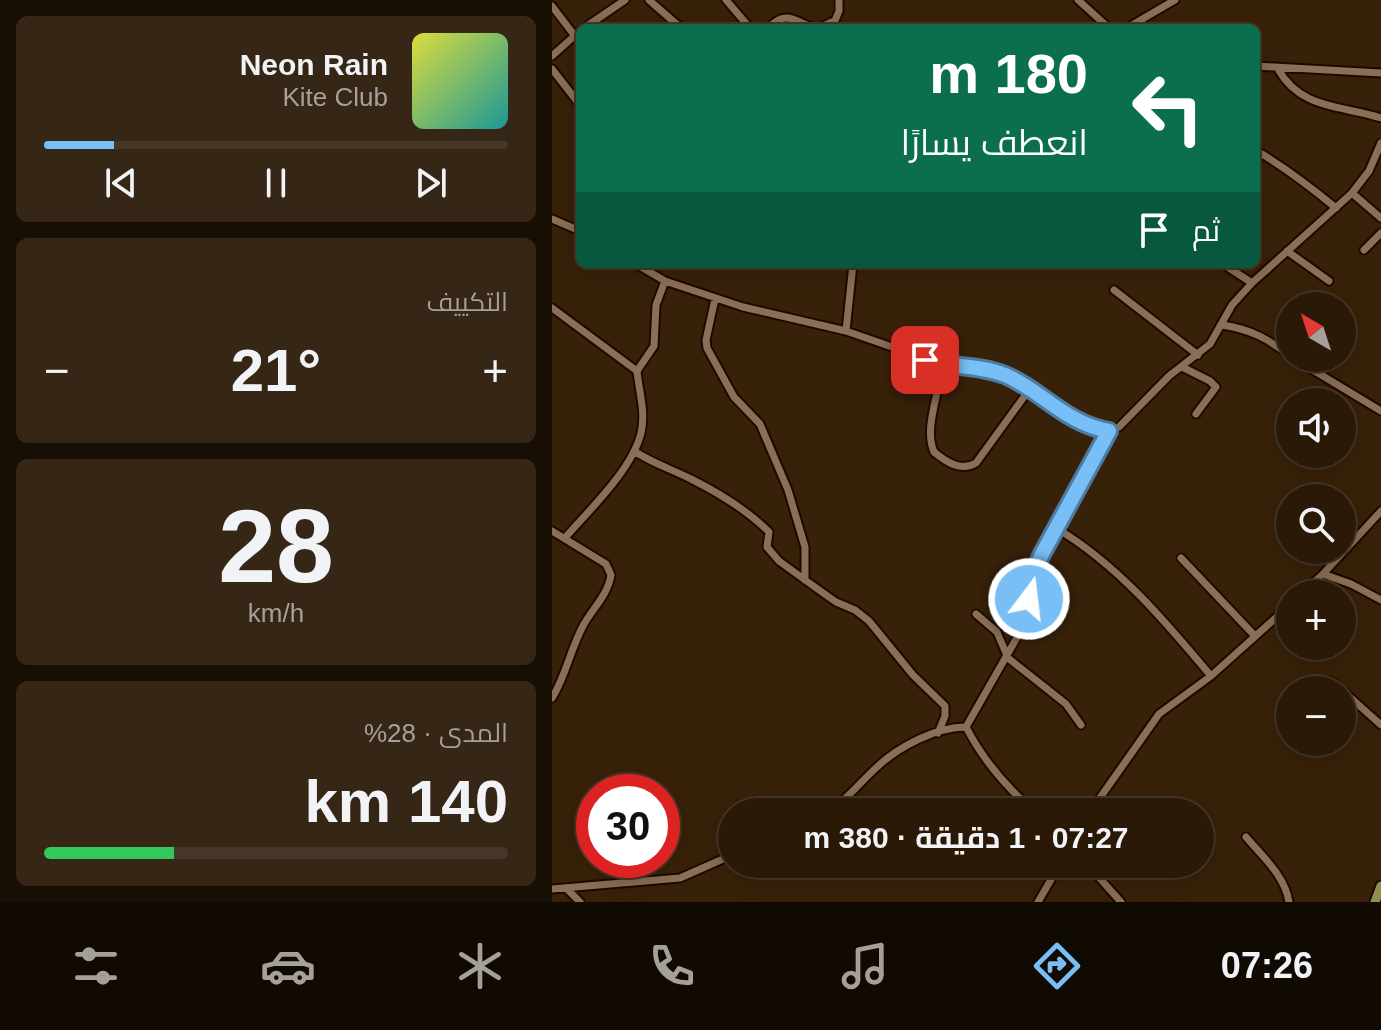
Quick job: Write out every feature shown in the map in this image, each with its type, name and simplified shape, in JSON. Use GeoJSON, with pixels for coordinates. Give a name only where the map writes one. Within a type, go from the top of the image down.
{"type":"FeatureCollection","features":[{"type":"Feature","properties":{"kind":"main road"},"geometry":{"type":"LineString","coordinates":[[1375,902],[1381,886]]}},
{"type":"Feature","properties":{"kind":"street"},"geometry":{"type":"LineString","coordinates":[[589,24],[625,0]]}},
{"type":"Feature","properties":{"kind":"street"},"geometry":{"type":"LineString","coordinates":[[649,0],[676,24]]}},
{"type":"Feature","properties":{"kind":"street"},"geometry":{"type":"LineString","coordinates":[[726,0],[747,24]]}},
{"type":"Feature","properties":{"kind":"street"},"geometry":{"type":"LineString","coordinates":[[837,24],[839,0]]}},
{"type":"Feature","properties":{"kind":"street"},"geometry":{"type":"LineString","coordinates":[[1078,0],[1105,24]]}},
{"type":"Feature","properties":{"kind":"street"},"geometry":{"type":"LineString","coordinates":[[1134,24],[1175,0]]}},
{"type":"Feature","properties":{"kind":"street"},"geometry":{"type":"LineString","coordinates":[[552,6],[576,28]]}},
{"type":"Feature","properties":{"kind":"street"},"geometry":{"type":"LineString","coordinates":[[774,24],[786,19],[810,24]]}},
{"type":"Feature","properties":{"kind":"street"},"geometry":{"type":"LineString","coordinates":[[552,56],[576,34]]}},
{"type":"Feature","properties":{"kind":"street"},"geometry":{"type":"LineString","coordinates":[[1260,67],[1381,73]]}},
{"type":"Feature","properties":{"kind":"street"},"geometry":{"type":"LineString","coordinates":[[552,69],[576,100]]}},
{"type":"Feature","properties":{"kind":"street"},"geometry":{"type":"LineString","coordinates":[[1278,69],[1291,88],[1309,101],[1381,118]]}},
{"type":"Feature","properties":{"kind":"street"},"geometry":{"type":"LineString","coordinates":[[643,268],[665,281],[715,299],[846,331],[941,364],[1005,375],[1081,423],[1109,431],[1119,427],[1210,344],[1232,305],[1252,283],[1352,193],[1369,171],[1381,143]]}},
{"type":"Feature","properties":{"kind":"street"},"geometry":{"type":"LineString","coordinates":[[1260,155],[1298,177],[1336,208]]}},
{"type":"Feature","properties":{"kind":"street"},"geometry":{"type":"LineString","coordinates":[[1352,193],[1381,218]]}},
{"type":"Feature","properties":{"kind":"street"},"geometry":{"type":"LineString","coordinates":[[552,219],[576,229]]}},
{"type":"Feature","properties":{"kind":"street"},"geometry":{"type":"LineString","coordinates":[[1364,250],[1381,233]]}},
{"type":"Feature","properties":{"kind":"street"},"geometry":{"type":"LineString","coordinates":[[1287,251],[1329,281]]}},
{"type":"Feature","properties":{"kind":"street"},"geometry":{"type":"LineString","coordinates":[[846,331],[853,268]]}},
{"type":"Feature","properties":{"kind":"street"},"geometry":{"type":"LineString","coordinates":[[1229,268],[1252,283]]}},
{"type":"Feature","properties":{"kind":"street"},"geometry":{"type":"LineString","coordinates":[[565,538],[612,483],[634,451],[641,433],[643,409],[637,371],[654,346],[656,305],[665,281]]}},
{"type":"Feature","properties":{"kind":"street"},"geometry":{"type":"LineString","coordinates":[[1114,290],[1198,355]]}},
{"type":"Feature","properties":{"kind":"street"},"geometry":{"type":"LineString","coordinates":[[715,299],[707,348],[730,390],[760,424],[788,490],[805,547],[805,580]]}},
{"type":"Feature","properties":{"kind":"street"},"geometry":{"type":"LineString","coordinates":[[552,308],[637,371]]}},
{"type":"Feature","properties":{"kind":"street"},"geometry":{"type":"LineString","coordinates":[[1222,325],[1240,327],[1258,334],[1276,347]]}},
{"type":"Feature","properties":{"kind":"street"},"geometry":{"type":"LineString","coordinates":[[941,364],[941,382],[930,439],[934,452],[954,465],[968,467],[976,463],[1029,390]]}},
{"type":"Feature","properties":{"kind":"street"},"geometry":{"type":"LineString","coordinates":[[1182,367],[1216,387],[1196,414]]}},
{"type":"Feature","properties":{"kind":"street"},"geometry":{"type":"LineString","coordinates":[[1316,372],[1381,411]]}},
{"type":"Feature","properties":{"kind":"street"},"geometry":{"type":"LineString","coordinates":[[848,798],[895,753],[938,733],[966,727],[1008,658],[1025,621],[1032,577],[1109,431]]}},
{"type":"Feature","properties":{"kind":"street"},"geometry":{"type":"LineString","coordinates":[[634,451],[656,465],[692,480],[754,519],[769,532],[767,545],[771,552],[836,602],[855,610],[869,621],[913,675],[945,706],[945,716],[938,733]]}},
{"type":"Feature","properties":{"kind":"street"},"geometry":{"type":"LineString","coordinates":[[1316,580],[1381,511]]}},
{"type":"Feature","properties":{"kind":"street"},"geometry":{"type":"LineString","coordinates":[[1056,528],[1093,552],[1144,598],[1211,676]]}},
{"type":"Feature","properties":{"kind":"street"},"geometry":{"type":"LineString","coordinates":[[552,531],[606,564],[611,575],[604,594],[580,631],[552,698]]}},
{"type":"Feature","properties":{"kind":"street"},"geometry":{"type":"LineString","coordinates":[[1181,558],[1254,635]]}},
{"type":"Feature","properties":{"kind":"street"},"geometry":{"type":"LineString","coordinates":[[1323,574],[1381,600]]}},
{"type":"Feature","properties":{"kind":"street"},"geometry":{"type":"LineString","coordinates":[[976,614],[997,632],[1008,658],[1066,704],[1081,725]]}},
{"type":"Feature","properties":{"kind":"street"},"geometry":{"type":"LineString","coordinates":[[1100,798],[1159,714],[1211,676],[1276,617]]}},
{"type":"Feature","properties":{"kind":"street"},"geometry":{"type":"LineString","coordinates":[[1356,703],[1381,725]]}},
{"type":"Feature","properties":{"kind":"street"},"geometry":{"type":"LineString","coordinates":[[966,727],[989,764],[1019,798]]}},
{"type":"Feature","properties":{"kind":"street"},"geometry":{"type":"LineString","coordinates":[[1246,837],[1281,878],[1288,890],[1289,902]]}},
{"type":"Feature","properties":{"kind":"street"},"geometry":{"type":"LineString","coordinates":[[552,889],[680,878],[718,861]]}},
{"type":"Feature","properties":{"kind":"street"},"geometry":{"type":"LineString","coordinates":[[1038,902],[1052,878]]}},
{"type":"Feature","properties":{"kind":"street"},"geometry":{"type":"LineString","coordinates":[[1100,878],[1121,902]]}},
{"type":"Feature","properties":{"kind":"street"},"geometry":{"type":"LineString","coordinates":[[566,888],[580,902]]}},
{"type":"Feature","properties":{"kind":"route"},"geometry":{"type":"LineString","coordinates":[[925,360],[1005,375],[1081,423],[1109,431],[1042,554],[1032,577],[1029,599]]}}]}
